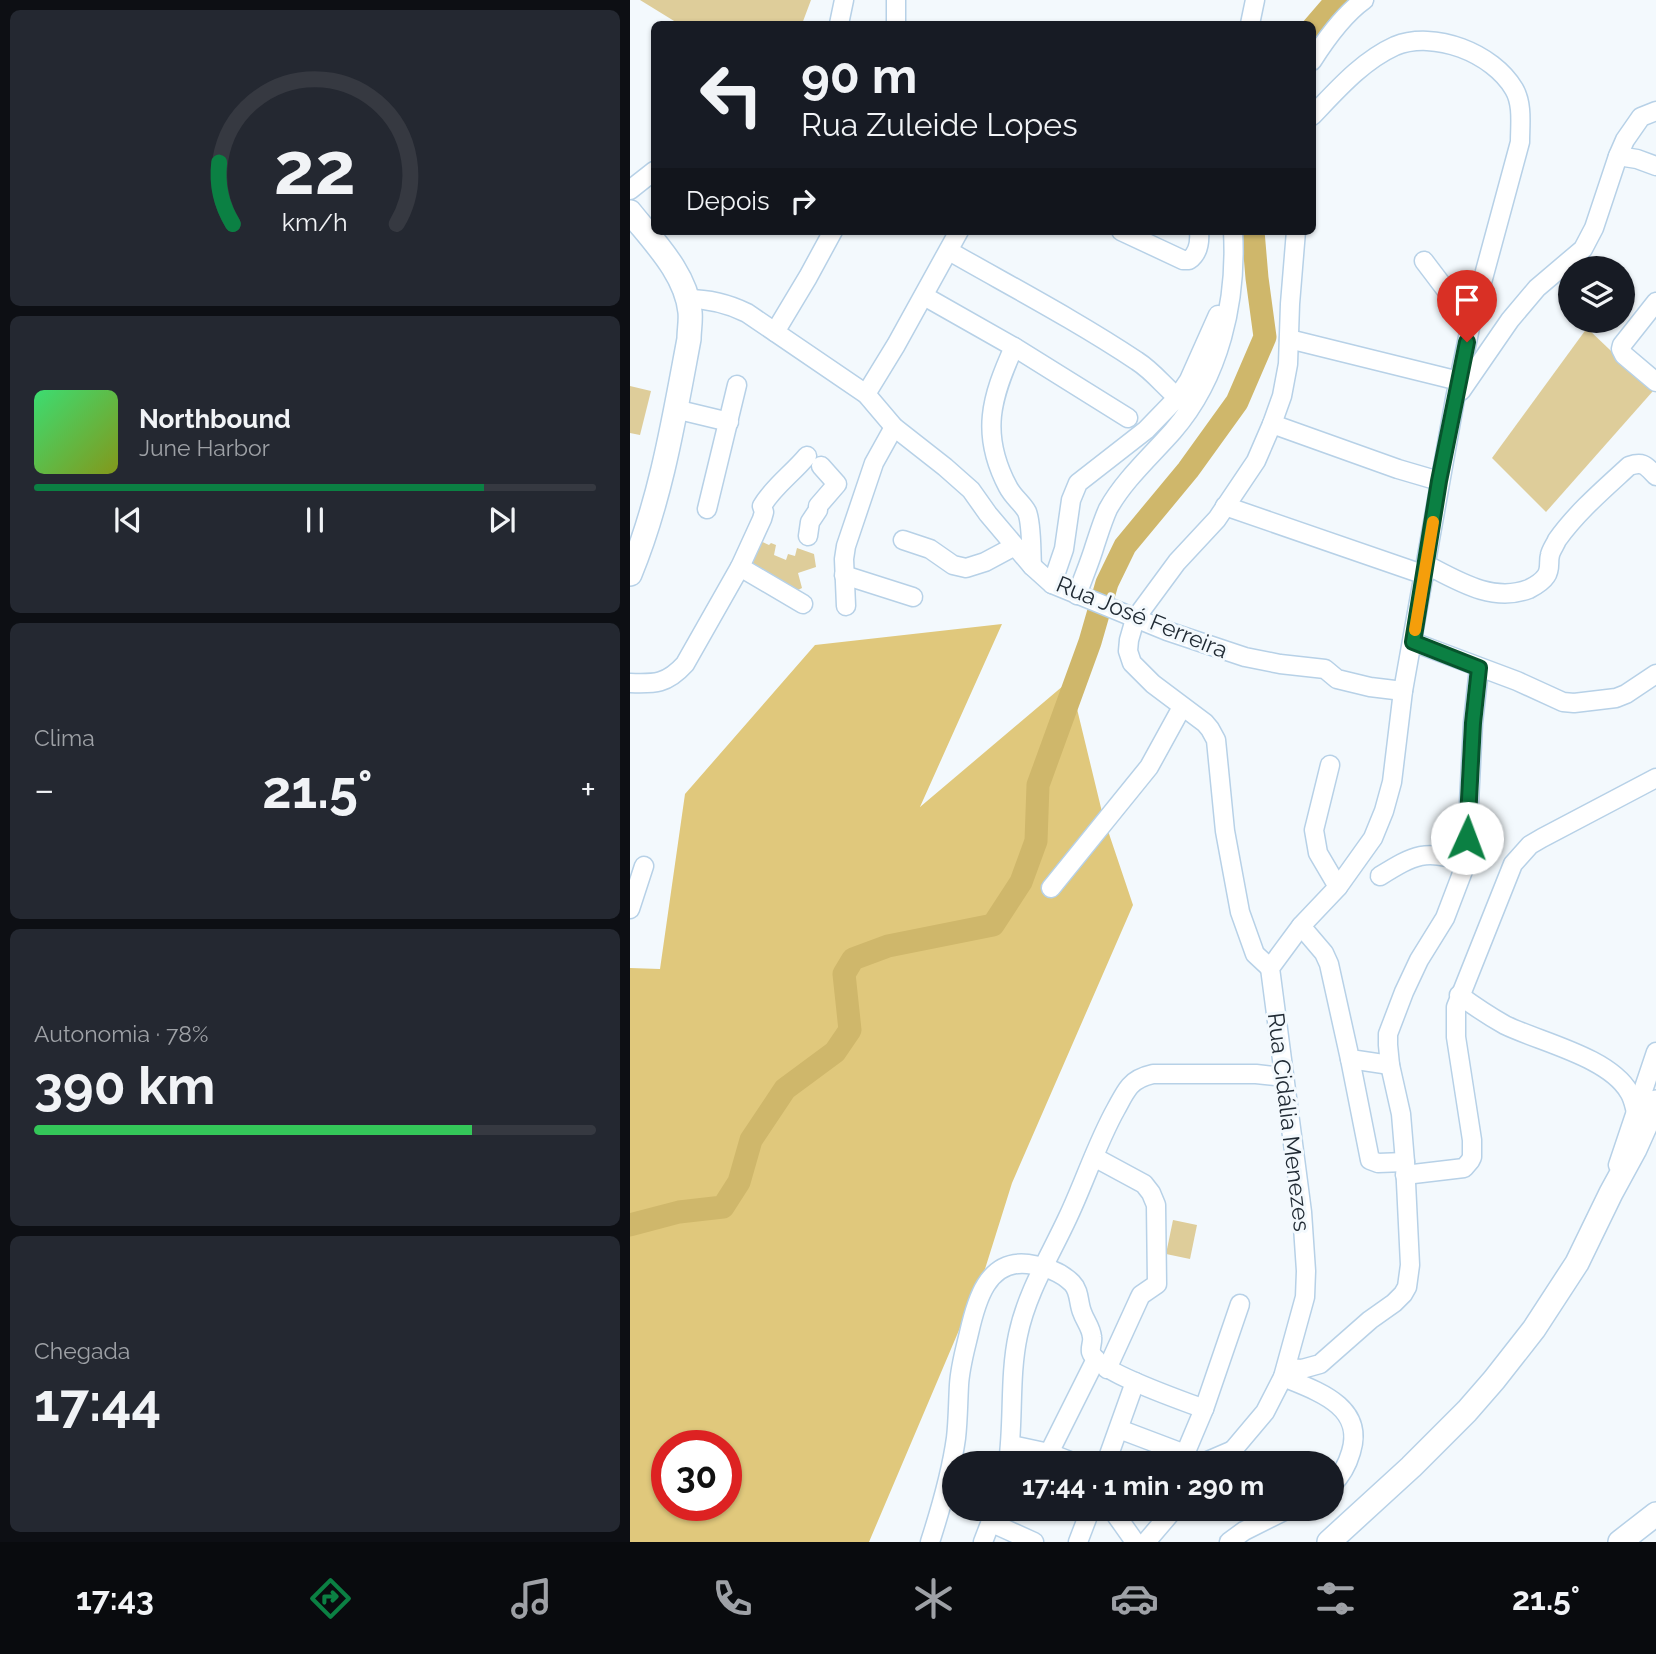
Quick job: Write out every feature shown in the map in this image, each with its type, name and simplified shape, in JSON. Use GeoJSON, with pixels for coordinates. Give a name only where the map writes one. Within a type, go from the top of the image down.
{"type":"FeatureCollection","features":[{"type":"Feature","properties":{"kind":"main road"},"geometry":{"type":"LineString","coordinates":[[630,212],[674,269],[690,310],[688,340],[667,457],[657,497],[630,574]]}},
{"type":"Feature","properties":{"kind":"main road"},"geometry":{"type":"LineString","coordinates":[[1329,1542],[1411,1467],[1494,1380],[1534,1329],[1577,1263],[1635,1149],[1646,1107]]}},
{"type":"Feature","properties":{"kind":"main road"},"geometry":{"type":"LineString","coordinates":[[1620,1542],[1656,1514]]}},
{"type":"Feature","properties":{"kind":"street"},"geometry":{"type":"LineString","coordinates":[[840,21],[844,0]]}},
{"type":"Feature","properties":{"kind":"street"},"geometry":{"type":"LineString","coordinates":[[896,0],[896,21]]}},
{"type":"Feature","properties":{"kind":"street"},"geometry":{"type":"LineString","coordinates":[[1251,21],[1255,0]]}},
{"type":"Feature","properties":{"kind":"street"},"geometry":{"type":"LineString","coordinates":[[1316,55],[1324,42],[1364,0]]}},
{"type":"Feature","properties":{"kind":"street"},"geometry":{"type":"LineString","coordinates":[[1296,235],[1287,364],[1282,396],[1272,424],[1256,461],[1225,506],[1135,619],[1128,651],[1132,663],[1153,684],[1210,729],[1216,740],[1225,831],[1240,912],[1255,954],[1270,968],[1301,926],[1338,887],[1373,838],[1384,811],[1392,782],[1403,691],[1457,390],[1471,323],[1520,142],[1521,114],[1515,90],[1499,70],[1476,55],[1445,42],[1409,41],[1394,47],[1370,61],[1348,79],[1316,112]]}},
{"type":"Feature","properties":{"kind":"street"},"geometry":{"type":"LineString","coordinates":[[1457,390],[1537,288],[1583,249],[1594,228],[1625,140],[1641,117],[1656,111]]}},
{"type":"Feature","properties":{"kind":"street"},"geometry":{"type":"LineString","coordinates":[[1618,156],[1656,166]]}},
{"type":"Feature","properties":{"kind":"street"},"geometry":{"type":"LineString","coordinates":[[630,190],[651,174]]}},
{"type":"Feature","properties":{"kind":"street"},"geometry":{"type":"LineString","coordinates":[[775,332],[831,235]]}},
{"type":"Feature","properties":{"kind":"street"},"geometry":{"type":"LineString","coordinates":[[866,394],[897,345],[957,235]]}},
{"type":"Feature","properties":{"kind":"street"},"geometry":{"type":"LineString","coordinates":[[1130,235],[1183,260],[1189,260],[1198,250],[1199,235]]}},
{"type":"Feature","properties":{"kind":"street"},"geometry":{"type":"LineString","coordinates":[[1077,595],[1108,510],[1126,484],[1175,429],[1189,380],[1232,286],[1233,235]]}},
{"type":"Feature","properties":{"kind":"street"},"geometry":{"type":"LineString","coordinates":[[949,251],[1140,363],[1184,403]]}},
{"type":"Feature","properties":{"kind":"street"},"geometry":{"type":"LineString","coordinates":[[1423,261],[1471,323]]}},
{"type":"Feature","properties":{"kind":"street"},"geometry":{"type":"LineString","coordinates":[[924,296],[1014,347],[1128,418]]}},
{"type":"Feature","properties":{"kind":"street","name":"Rua José Ferreira"},"geometry":{"type":"LineString","coordinates":[[687,299],[718,301],[732,305],[866,394],[894,427],[971,490],[1032,566],[1052,584],[1135,619],[1245,657],[1325,669],[1337,679],[1403,691]]}},
{"type":"Feature","properties":{"kind":"street"},"geometry":{"type":"LineString","coordinates":[[1656,302],[1621,349],[1624,355],[1656,382]]}},
{"type":"Feature","properties":{"kind":"street"},"geometry":{"type":"LineString","coordinates":[[1289,339],[1457,390]]}},
{"type":"Feature","properties":{"kind":"street"},"geometry":{"type":"LineString","coordinates":[[1014,347],[997,388],[991,420],[996,456],[1003,477],[1014,498],[1028,515],[1032,566]]}},
{"type":"Feature","properties":{"kind":"street"},"geometry":{"type":"LineString","coordinates":[[707,509],[737,385]]}},
{"type":"Feature","properties":{"kind":"street"},"geometry":{"type":"LineString","coordinates":[[1052,584],[1064,549],[1071,500],[1078,483],[1184,403]]}},
{"type":"Feature","properties":{"kind":"street"},"geometry":{"type":"LineString","coordinates":[[675,410],[729,422]]}},
{"type":"Feature","properties":{"kind":"street"},"geometry":{"type":"LineString","coordinates":[[1272,424],[1439,481]]}},
{"type":"Feature","properties":{"kind":"street"},"geometry":{"type":"LineString","coordinates":[[846,606],[844,559],[850,533],[874,463],[894,427]]}},
{"type":"Feature","properties":{"kind":"street"},"geometry":{"type":"LineString","coordinates":[[630,682],[650,684],[664,681],[676,674],[685,664],[740,567],[762,519],[764,512],[761,506],[788,478],[814,461],[837,484],[818,506],[810,522],[808,536]]}},
{"type":"Feature","properties":{"kind":"street"},"geometry":{"type":"LineString","coordinates":[[1225,506],[1468,586],[1502,594],[1521,592],[1543,580],[1548,573],[1549,556],[1569,526],[1586,506],[1629,466],[1637,463],[1645,465],[1656,476]]}},
{"type":"Feature","properties":{"kind":"street"},"geometry":{"type":"LineString","coordinates":[[903,540],[930,549],[953,565],[966,568],[985,562],[1015,546]]}},
{"type":"Feature","properties":{"kind":"street"},"geometry":{"type":"LineString","coordinates":[[740,567],[803,604]]}},
{"type":"Feature","properties":{"kind":"street"},"geometry":{"type":"LineString","coordinates":[[844,575],[913,597]]}},
{"type":"Feature","properties":{"kind":"street"},"geometry":{"type":"LineString","coordinates":[[1413,642],[1517,681],[1553,699],[1574,704],[1616,698],[1656,674]]}},
{"type":"Feature","properties":{"kind":"street"},"geometry":{"type":"LineString","coordinates":[[1308,1388],[1320,1364],[1394,1303],[1407,1287],[1410,1265],[1401,1114],[1390,1065],[1388,1034],[1419,960],[1445,918],[1466,863],[1473,723],[1479,668]]}},
{"type":"Feature","properties":{"kind":"street"},"geometry":{"type":"LineString","coordinates":[[1051,888],[1149,767],[1182,707]]}},
{"type":"Feature","properties":{"kind":"street"},"geometry":{"type":"LineString","coordinates":[[1331,765],[1314,830],[1318,853],[1338,887]]}},
{"type":"Feature","properties":{"kind":"street"},"geometry":{"type":"LineString","coordinates":[[1301,926],[1324,953],[1329,964],[1370,1160],[1405,1168],[1461,1169],[1471,1161],[1472,1140],[1456,1037],[1455,1007],[1509,872],[1521,853],[1542,838],[1656,778]]}},
{"type":"Feature","properties":{"kind":"street"},"geometry":{"type":"LineString","coordinates":[[1380,876],[1403,862],[1426,854],[1437,854],[1466,863]]}},
{"type":"Feature","properties":{"kind":"street"},"geometry":{"type":"LineString","coordinates":[[630,909],[644,866]]}},
{"type":"Feature","properties":{"kind":"street","name":"Rua Cidália Menezes"},"geometry":{"type":"LineString","coordinates":[[1231,1451],[1265,1412],[1284,1373],[1305,1297],[1302,1212],[1270,968]]}},
{"type":"Feature","properties":{"kind":"street"},"geometry":{"type":"LineString","coordinates":[[1459,995],[1506,1025],[1604,1068],[1646,1107]]}},
{"type":"Feature","properties":{"kind":"street"},"geometry":{"type":"LineString","coordinates":[[1646,1107],[1656,1052]]}},
{"type":"Feature","properties":{"kind":"street"},"geometry":{"type":"LineString","coordinates":[[1350,1059],[1390,1065]]}},
{"type":"Feature","properties":{"kind":"street"},"geometry":{"type":"LineString","coordinates":[[1010,1451],[1017,1335],[1032,1290],[1068,1217],[1108,1123],[1130,1086],[1138,1079],[1153,1074],[1284,1073]]}},
{"type":"Feature","properties":{"kind":"street"},"geometry":{"type":"LineString","coordinates":[[1050,1451],[1141,1295],[1157,1284],[1156,1205],[1151,1193],[1144,1184],[1094,1157]]}},
{"type":"Feature","properties":{"kind":"street"},"geometry":{"type":"LineString","coordinates":[[930,1542],[947,1488],[956,1438],[962,1362],[975,1307],[987,1281],[1011,1265],[1043,1266],[1065,1277],[1076,1288],[1083,1315],[1090,1326],[1092,1354],[1101,1364],[1135,1382],[1204,1409]]}},
{"type":"Feature","properties":{"kind":"street"},"geometry":{"type":"LineString","coordinates":[[1186,1451],[1204,1409],[1240,1304]]}},
{"type":"Feature","properties":{"kind":"street"},"geometry":{"type":"LineString","coordinates":[[1284,1373],[1320,1364]]}},
{"type":"Feature","properties":{"kind":"street"},"geometry":{"type":"LineString","coordinates":[[1284,1373],[1327,1398],[1347,1414],[1353,1427],[1353,1446],[1344,1470]]}},
{"type":"Feature","properties":{"kind":"street"},"geometry":{"type":"LineString","coordinates":[[1111,1451],[1135,1382]]}},
{"type":"Feature","properties":{"kind":"street"},"geometry":{"type":"LineString","coordinates":[[1119,1429],[1177,1451]]}},
{"type":"Feature","properties":{"kind":"street"},"geometry":{"type":"LineString","coordinates":[[983,1542],[992,1521]]}},
{"type":"Feature","properties":{"kind":"street"},"geometry":{"type":"LineString","coordinates":[[1002,1521],[1034,1542]]}},
{"type":"Feature","properties":{"kind":"street"},"geometry":{"type":"LineString","coordinates":[[1078,1542],[1086,1521]]}},
{"type":"Feature","properties":{"kind":"street"},"geometry":{"type":"LineString","coordinates":[[1120,1521],[1135,1542]]}},
{"type":"Feature","properties":{"kind":"street"},"geometry":{"type":"LineString","coordinates":[[1146,1542],[1164,1521]]}},
{"type":"Feature","properties":{"kind":"street"},"geometry":{"type":"LineString","coordinates":[[1229,1542],[1264,1521]]}},
{"type":"Feature","properties":{"kind":"shaded area"},"geometry":{"type":"Polygon","coordinates":[[[640,0],[811,0],[803,21],[674,21],[640,0]]]}},
{"type":"Feature","properties":{"kind":"shaded area"},"geometry":{"type":"Polygon","coordinates":[[[1583,333],[1592,333],[1653,391],[1546,512],[1492,458],[1583,333]]]}},
{"type":"Feature","properties":{"kind":"shaded area"},"geometry":{"type":"Polygon","coordinates":[[[630,386],[651,391],[640,435],[630,433],[630,386]]]}},
{"type":"Feature","properties":{"kind":"shaded area"},"geometry":{"type":"Polygon","coordinates":[[[758,540],[776,545],[774,555],[786,560],[788,554],[795,556],[797,548],[814,554],[816,567],[798,573],[802,588],[794,592],[750,563],[758,540]]]}},
{"type":"Feature","properties":{"kind":"shaded area"},"geometry":{"type":"Polygon","coordinates":[[[1002,624],[920,807],[1070,680],[1103,816],[1133,905],[1012,1183],[985,1269],[869,1542],[630,1542],[630,968],[660,969],[685,794],[815,645],[1002,624]]]}},
{"type":"Feature","properties":{"kind":"shaded area"},"geometry":{"type":"Polygon","coordinates":[[[1173,1220],[1197,1225],[1190,1259],[1166,1254],[1173,1220]]]}},
{"type":"Feature","properties":{"kind":"waterway"},"geometry":{"type":"LineString","coordinates":[[1316,24],[1337,0]]}},
{"type":"Feature","properties":{"kind":"waterway"},"geometry":{"type":"LineString","coordinates":[[630,1225],[679,1212],[723,1207],[739,1182],[751,1140],[785,1089],[835,1052],[850,1030],[844,974],[853,959],[888,946],[993,925],[1021,882],[1036,841],[1038,785],[1090,642],[1107,583],[1125,546],[1188,470],[1237,402],[1265,337],[1253,235]]}},
{"type":"Feature","properties":{"kind":"slow traffic"},"geometry":{"type":"LineString","coordinates":[[1415,630],[1433,522]]}},
{"type":"Feature","properties":{"kind":"route"},"geometry":{"type":"LineString","coordinates":[[1467,342],[1439,481],[1413,642],[1479,668],[1473,723],[1467,838]]}}]}
